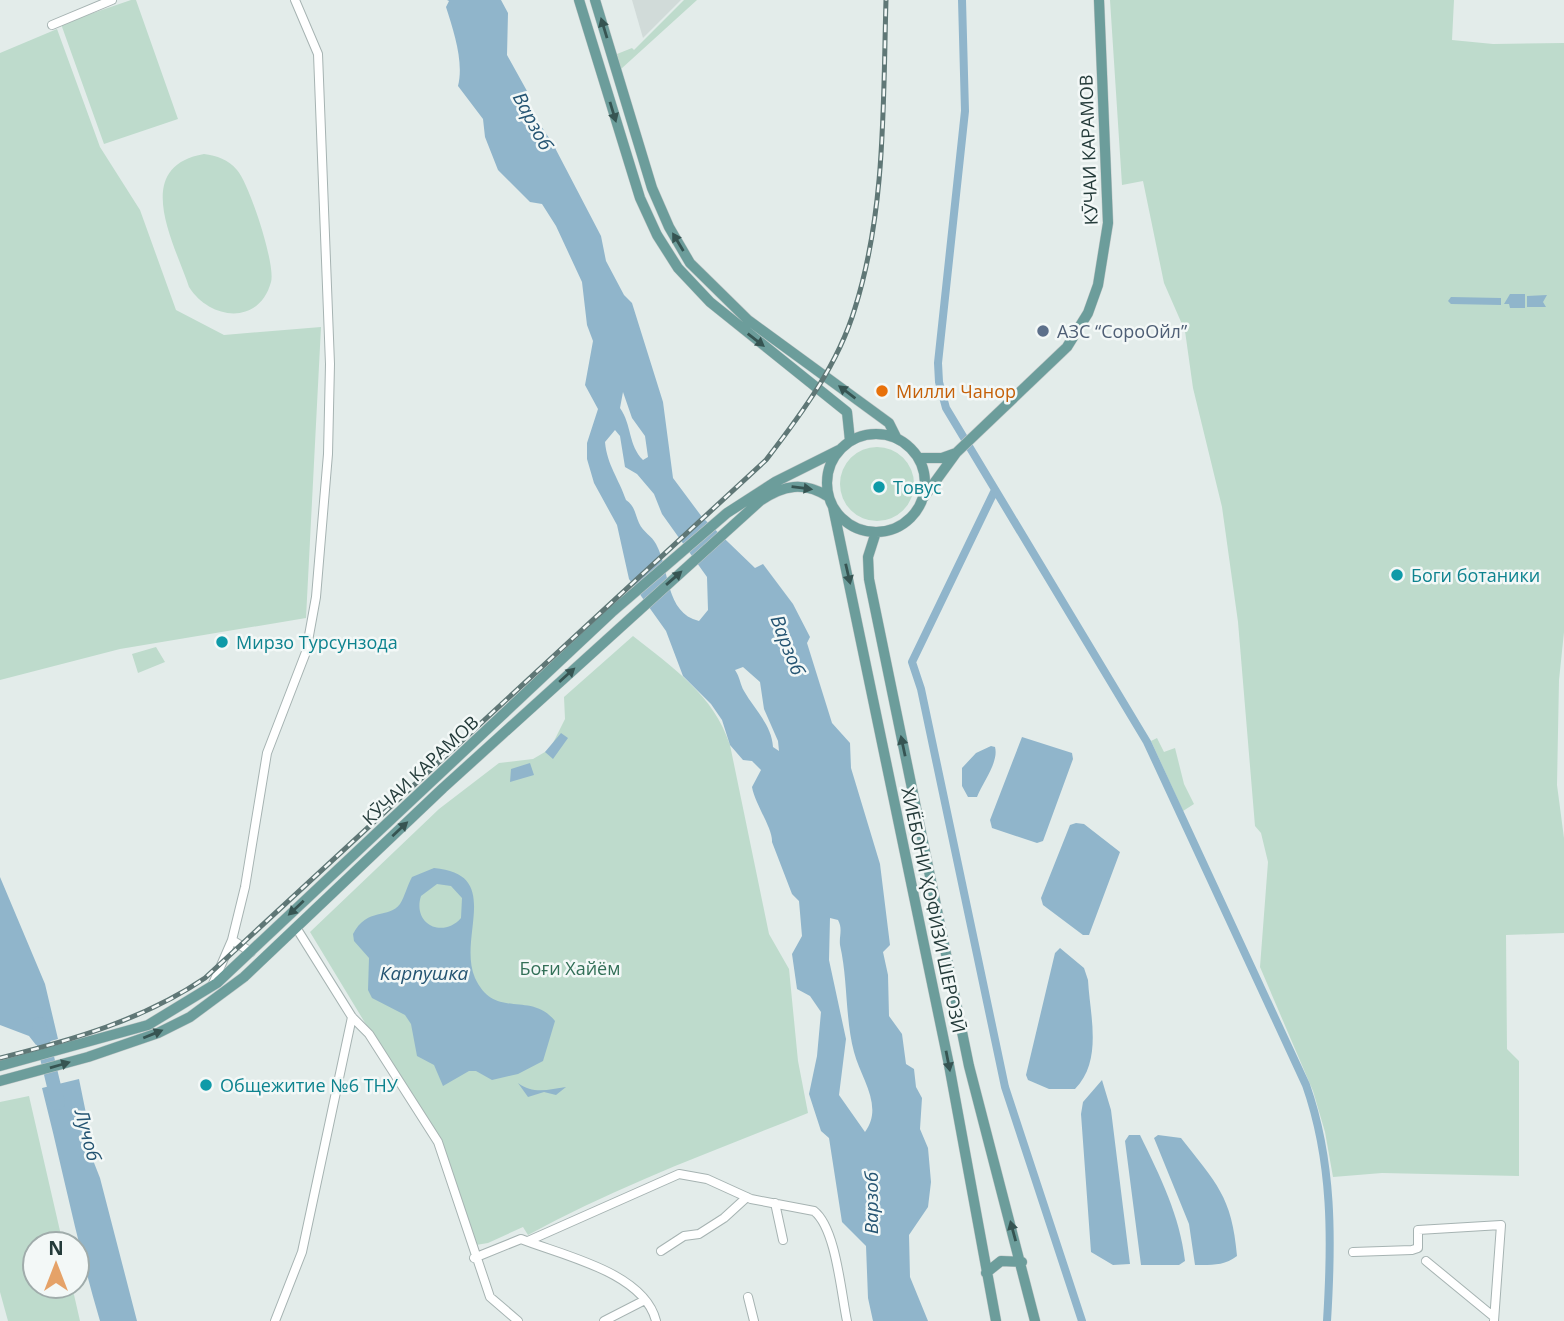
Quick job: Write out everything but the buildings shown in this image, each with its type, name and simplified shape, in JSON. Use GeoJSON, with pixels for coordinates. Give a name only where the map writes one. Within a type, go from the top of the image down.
{"type":"FeatureCollection","features":[{"type":"Feature","properties":{"kind":"main road"},"geometry":{"type":"LineString","coordinates":[[579,0],[627,159],[657,235],[678,268],[710,302],[847,412],[850,441]]}},
{"type":"Feature","properties":{"kind":"main road"},"geometry":{"type":"LineString","coordinates":[[595,0],[642,155],[668,228],[690,263],[748,320],[889,424],[896,438],[919,458],[924,470],[923,497],[911,518],[901,525],[876,532],[852,525],[831,502]]}},
{"type":"Feature","properties":{"kind":"main road","name":"КӮЧАИ КАРАМОВ"},"geometry":{"type":"LineString","coordinates":[[923,497],[956,453],[1067,347],[1088,313],[1098,285],[1108,223],[1099,0]]}},
{"type":"Feature","properties":{"kind":"main road"},"geometry":{"type":"LineString","coordinates":[[627,159],[642,155]]}},
{"type":"Feature","properties":{"kind":"main road"},"geometry":{"type":"LineString","coordinates":[[839,450],[850,441],[877,433],[896,438]]}},
{"type":"Feature","properties":{"kind":"main road","name":"КӮЧАИ КАРАМОВ"},"geometry":{"type":"LineString","coordinates":[[0,1066],[148,1025],[212,986],[612,612],[727,513],[775,482],[839,450]]}},
{"type":"Feature","properties":{"kind":"main road","name":"ХИЁБОНИ ҲОФИЗИ ШЕРОЗӢ"},"geometry":{"type":"LineString","coordinates":[[839,450],[828,472],[831,502],[949,1065],[996,1321]]}},
{"type":"Feature","properties":{"kind":"main road"},"geometry":{"type":"LineString","coordinates":[[919,458],[942,458],[956,453]]}},
{"type":"Feature","properties":{"kind":"main road","name":"КӮЧАИ КАРАМОВ"},"geometry":{"type":"LineString","coordinates":[[0,1081],[88,1057],[158,1033],[190,1017],[244,977],[298,929],[351,876],[623,623],[760,501],[786,487],[806,487],[831,502]]}},
{"type":"Feature","properties":{"kind":"main road","name":"ХИЁБОНИ ҲОФИЗИ ШЕРОЗӢ"},"geometry":{"type":"LineString","coordinates":[[876,532],[868,557],[869,579],[969,1066],[1022,1262],[1035,1321]]}},
{"type":"Feature","properties":{"kind":"main road"},"geometry":{"type":"LineString","coordinates":[[342,865],[351,876]]}},
{"type":"Feature","properties":{"kind":"main road"},"geometry":{"type":"LineString","coordinates":[[986,1273],[1001,1261],[1022,1262]]}},
{"type":"Feature","properties":{"kind":"street"},"geometry":{"type":"LineString","coordinates":[[52,25],[112,0]]}},
{"type":"Feature","properties":{"kind":"street"},"geometry":{"type":"LineString","coordinates":[[212,986],[232,940],[258,816],[267,753],[306,652],[316,597],[328,454],[330,364],[318,54],[295,0]]}},
{"type":"Feature","properties":{"kind":"street"},"geometry":{"type":"LineString","coordinates":[[298,929],[352,1017],[369,1034],[438,1142],[474,1258],[490,1297],[518,1321]]}},
{"type":"Feature","properties":{"kind":"street"},"geometry":{"type":"LineString","coordinates":[[232,940],[251,952]]}},
{"type":"Feature","properties":{"kind":"street"},"geometry":{"type":"LineString","coordinates":[[275,1321],[302,1252],[352,1017]]}},
{"type":"Feature","properties":{"kind":"street"},"geometry":{"type":"LineString","coordinates":[[528,1241],[679,1174],[691,1174],[747,1197],[814,1211],[822,1217],[834,1257],[847,1321]]}},
{"type":"Feature","properties":{"kind":"street"},"geometry":{"type":"LineString","coordinates":[[661,1251],[684,1236],[699,1234],[724,1218],[747,1197]]}},
{"type":"Feature","properties":{"kind":"street"},"geometry":{"type":"LineString","coordinates":[[775,1203],[783,1240]]}},
{"type":"Feature","properties":{"kind":"street"},"geometry":{"type":"LineString","coordinates":[[1353,1252],[1418,1248],[1418,1230],[1501,1225],[1494,1319]]}},
{"type":"Feature","properties":{"kind":"street"},"geometry":{"type":"LineString","coordinates":[[474,1258],[522,1238],[586,1259],[645,1300],[656,1321]]}},
{"type":"Feature","properties":{"kind":"street"},"geometry":{"type":"LineString","coordinates":[[1426,1261],[1494,1319]]}},
{"type":"Feature","properties":{"kind":"street"},"geometry":{"type":"LineString","coordinates":[[748,1297],[754,1321]]}},
{"type":"Feature","properties":{"kind":"street"},"geometry":{"type":"LineString","coordinates":[[604,1321],[645,1300]]}},
{"type":"Feature","properties":{"kind":"shaded area"},"geometry":{"type":"Polygon","coordinates":[[[632,0],[681,0],[643,38],[632,0]]]}},
{"type":"Feature","properties":{"kind":"green space"},"geometry":{"type":"Polygon","coordinates":[[[136,0],[178,119],[104,144],[61,24],[136,0]]]}},
{"type":"Feature","properties":{"kind":"green space"},"geometry":{"type":"Polygon","coordinates":[[[684,0],[697,0],[621,69],[617,54],[632,48],[634,50],[684,0]]]}},
{"type":"Feature","properties":{"kind":"green space","name":"Боги ботаники"},"geometry":{"type":"Polygon","coordinates":[[[1110,0],[1454,0],[1452,40],[1493,44],[1564,43],[1564,632],[1559,680],[1557,785],[1564,838],[1564,933],[1506,935],[1507,1049],[1519,1061],[1519,1176],[1382,1173],[1333,1177],[1325,1132],[1313,1091],[1260,967],[1268,862],[1261,833],[1255,826],[1238,622],[1222,507],[1193,388],[1185,331],[1164,283],[1143,181],[1122,185],[1110,0]]]}},
{"type":"Feature","properties":{"kind":"green space"},"geometry":{"type":"Polygon","coordinates":[[[57,29],[100,147],[140,210],[176,310],[224,335],[321,327],[306,618],[120,649],[0,680],[0,53],[57,29]]]}},
{"type":"Feature","properties":{"kind":"green space"},"geometry":{"type":"Polygon","coordinates":[[[204,154],[222,159],[237,170],[248,191],[266,243],[271,282],[265,296],[256,306],[245,312],[221,312],[198,298],[189,287],[168,229],[163,190],[169,174],[182,162],[204,154]]]}},
{"type":"Feature","properties":{"kind":"green space"},"geometry":{"type":"Polygon","coordinates":[[[870,447],[884,447],[898,453],[908,463],[914,484],[912,498],[898,515],[884,521],[870,521],[856,515],[846,505],[840,491],[840,477],[846,463],[856,453],[870,447]]]}},
{"type":"Feature","properties":{"kind":"green space","name":"Боғи Хайём"},"geometry":{"type":"Polygon","coordinates":[[[633,636],[677,671],[703,697],[723,727],[730,745],[769,934],[789,969],[798,1061],[808,1113],[631,1185],[528,1235],[523,1227],[488,1243],[476,1245],[451,1175],[422,1117],[310,932],[439,809],[499,763],[533,759],[550,749],[565,719],[564,697],[633,636]]]}},
{"type":"Feature","properties":{"kind":"green space"},"geometry":{"type":"Polygon","coordinates":[[[156,647],[165,662],[138,673],[132,654],[156,647]]]}},
{"type":"Feature","properties":{"kind":"green space"},"geometry":{"type":"Polygon","coordinates":[[[1157,738],[1164,752],[1175,748],[1184,784],[1194,804],[1183,811],[1151,741],[1157,738]]]}},
{"type":"Feature","properties":{"kind":"green space"},"geometry":{"type":"Polygon","coordinates":[[[29,1096],[60,1230],[21,1230],[21,1300],[75,1300],[80,1321],[8,1321],[0,1292],[0,1102],[29,1096]]]}},
{"type":"Feature","properties":{"kind":"water","name":"Варзоб"},"geometry":{"type":"Polygon","coordinates":[[[447,0],[501,0],[508,13],[507,55],[527,91],[527,105],[553,144],[601,236],[606,261],[624,295],[632,303],[663,402],[673,478],[702,517],[755,568],[763,564],[793,604],[810,637],[807,643],[832,723],[850,743],[851,768],[880,864],[890,945],[883,952],[888,975],[889,1016],[902,1034],[906,1064],[914,1069],[916,1087],[922,1098],[920,1129],[928,1148],[931,1182],[928,1207],[909,1235],[910,1277],[928,1321],[873,1321],[868,1298],[866,1246],[842,1222],[829,1138],[821,1131],[809,1094],[817,1056],[821,1012],[810,996],[797,989],[792,954],[802,936],[799,901],[792,894],[770,830],[754,794],[752,787],[761,770],[752,761],[743,760],[730,745],[722,720],[711,704],[683,676],[666,631],[629,579],[617,525],[594,483],[587,459],[587,443],[598,409],[585,385],[593,341],[587,325],[582,282],[556,226],[542,204],[530,202],[498,170],[485,137],[483,119],[458,86],[459,57],[446,7],[449,1],[447,0]],[[623,392],[620,408],[635,448],[643,460],[648,457],[645,436],[632,418],[623,392]],[[615,430],[605,442],[611,465],[626,500],[660,554],[674,600],[688,616],[699,621],[708,610],[707,577],[662,514],[654,494],[637,474],[625,467],[620,436],[615,430]],[[743,667],[735,670],[744,691],[766,724],[773,747],[779,751],[778,741],[764,709],[760,682],[743,667]],[[830,918],[829,960],[846,1039],[839,1095],[865,1132],[870,1122],[872,1102],[851,1039],[840,926],[838,920],[830,918]]]}},
{"type":"Feature","properties":{"kind":"water"},"geometry":{"type":"Polygon","coordinates":[[[1510,294],[1525,294],[1525,308],[1510,308],[1509,304],[1504,304],[1510,294]]]}},
{"type":"Feature","properties":{"kind":"water"},"geometry":{"type":"Polygon","coordinates":[[[1547,295],[1543,302],[1546,307],[1527,307],[1527,296],[1547,295]]]}},
{"type":"Feature","properties":{"kind":"water"},"geometry":{"type":"Polygon","coordinates":[[[1451,297],[1501,298],[1501,305],[1451,304],[1448,301],[1451,297]]]}},
{"type":"Feature","properties":{"kind":"water"},"geometry":{"type":"Polygon","coordinates":[[[561,733],[568,738],[553,759],[545,752],[561,733]]]}},
{"type":"Feature","properties":{"kind":"water"},"geometry":{"type":"Polygon","coordinates":[[[1022,737],[1072,753],[1073,759],[1043,841],[1037,843],[992,828],[990,820],[1022,737]]]}},
{"type":"Feature","properties":{"kind":"water"},"geometry":{"type":"Polygon","coordinates":[[[991,746],[995,747],[996,753],[990,772],[977,797],[968,797],[962,786],[962,768],[976,753],[991,746]]]}},
{"type":"Feature","properties":{"kind":"water"},"geometry":{"type":"Polygon","coordinates":[[[530,763],[534,775],[510,782],[511,769],[530,763]]]}},
{"type":"Feature","properties":{"kind":"water"},"geometry":{"type":"Polygon","coordinates":[[[1084,824],[1120,852],[1089,935],[1083,935],[1043,905],[1041,898],[1070,825],[1084,824]]]}},
{"type":"Feature","properties":{"kind":"water","name":"Карпушка"},"geometry":{"type":"Polygon","coordinates":[[[434,868],[455,873],[467,882],[473,895],[471,962],[475,978],[492,999],[535,1007],[555,1021],[543,1061],[518,1074],[492,1080],[476,1071],[469,1071],[443,1086],[434,1065],[417,1056],[411,1024],[405,1015],[372,998],[368,990],[369,958],[354,941],[353,934],[365,920],[390,911],[400,904],[412,877],[434,868]],[[437,884],[421,896],[421,914],[425,921],[438,928],[454,924],[461,918],[462,898],[451,886],[437,884]]]}},
{"type":"Feature","properties":{"kind":"water"},"geometry":{"type":"Polygon","coordinates":[[[0,877],[45,984],[58,1039],[36,1045],[29,1036],[0,1025],[0,877]]]}},
{"type":"Feature","properties":{"kind":"water"},"geometry":{"type":"Polygon","coordinates":[[[1060,948],[1084,968],[1088,980],[1092,1051],[1084,1077],[1075,1089],[1049,1089],[1028,1080],[1026,1075],[1055,953],[1060,948]]]}},
{"type":"Feature","properties":{"kind":"water"},"geometry":{"type":"Polygon","coordinates":[[[79,1079],[90,1133],[89,1150],[100,1178],[137,1321],[100,1321],[91,1288],[91,1230],[76,1230],[42,1088],[79,1079]]]}},
{"type":"Feature","properties":{"kind":"water"},"geometry":{"type":"Polygon","coordinates":[[[1102,1080],[1111,1110],[1130,1264],[1113,1265],[1091,1252],[1081,1114],[1083,1102],[1102,1080]]]}},
{"type":"Feature","properties":{"kind":"water"},"geometry":{"type":"Polygon","coordinates":[[[518,1083],[536,1090],[566,1087],[556,1095],[544,1092],[528,1097],[518,1083]]]}},
{"type":"Feature","properties":{"kind":"water"},"geometry":{"type":"Polygon","coordinates":[[[1129,1135],[1140,1135],[1168,1196],[1179,1228],[1185,1261],[1179,1265],[1141,1265],[1125,1141],[1129,1135]]]}},
{"type":"Feature","properties":{"kind":"water"},"geometry":{"type":"Polygon","coordinates":[[[1158,1135],[1181,1138],[1220,1191],[1231,1219],[1237,1256],[1227,1262],[1195,1265],[1189,1224],[1154,1138],[1158,1135]]]}},
{"type":"Feature","properties":{"kind":"waterway"},"geometry":{"type":"LineString","coordinates":[[962,0],[965,111],[938,363],[939,382],[946,408],[1147,742],[1306,1085],[1321,1143],[1329,1202],[1327,1321]]}},
{"type":"Feature","properties":{"kind":"waterway"},"geometry":{"type":"LineString","coordinates":[[995,490],[912,662],[921,689],[1005,1087],[1082,1321]]}},
{"type":"Feature","properties":{"kind":"waterway","name":"Лучоб"},"geometry":{"type":"LineString","coordinates":[[39,1024],[58,1103]]}},
{"type":"Feature","properties":{"kind":"railway"},"geometry":{"type":"LineString","coordinates":[[0,1058],[80,1036],[132,1017],[205,978],[766,460],[829,369],[848,329],[865,271],[878,194],[886,0]]}},
{"type":"Feature","properties":{"kind":"place","name":"АЗС “СороОйл”"},"geometry":{"type":"Point","coordinates":[1043,331]}},
{"type":"Feature","properties":{"kind":"place","name":"Милли Чанор"},"geometry":{"type":"Point","coordinates":[882,391]}},
{"type":"Feature","properties":{"kind":"place","name":"Товус"},"geometry":{"type":"Point","coordinates":[879,487]}},
{"type":"Feature","properties":{"kind":"place","name":"Боги ботаники"},"geometry":{"type":"Point","coordinates":[1397,575]}},
{"type":"Feature","properties":{"kind":"place","name":"Мирзо Турсунзода"},"geometry":{"type":"Point","coordinates":[222,642]}},
{"type":"Feature","properties":{"kind":"place","name":"Общежитие №6 ТНУ"},"geometry":{"type":"Point","coordinates":[206,1085]}}]}
